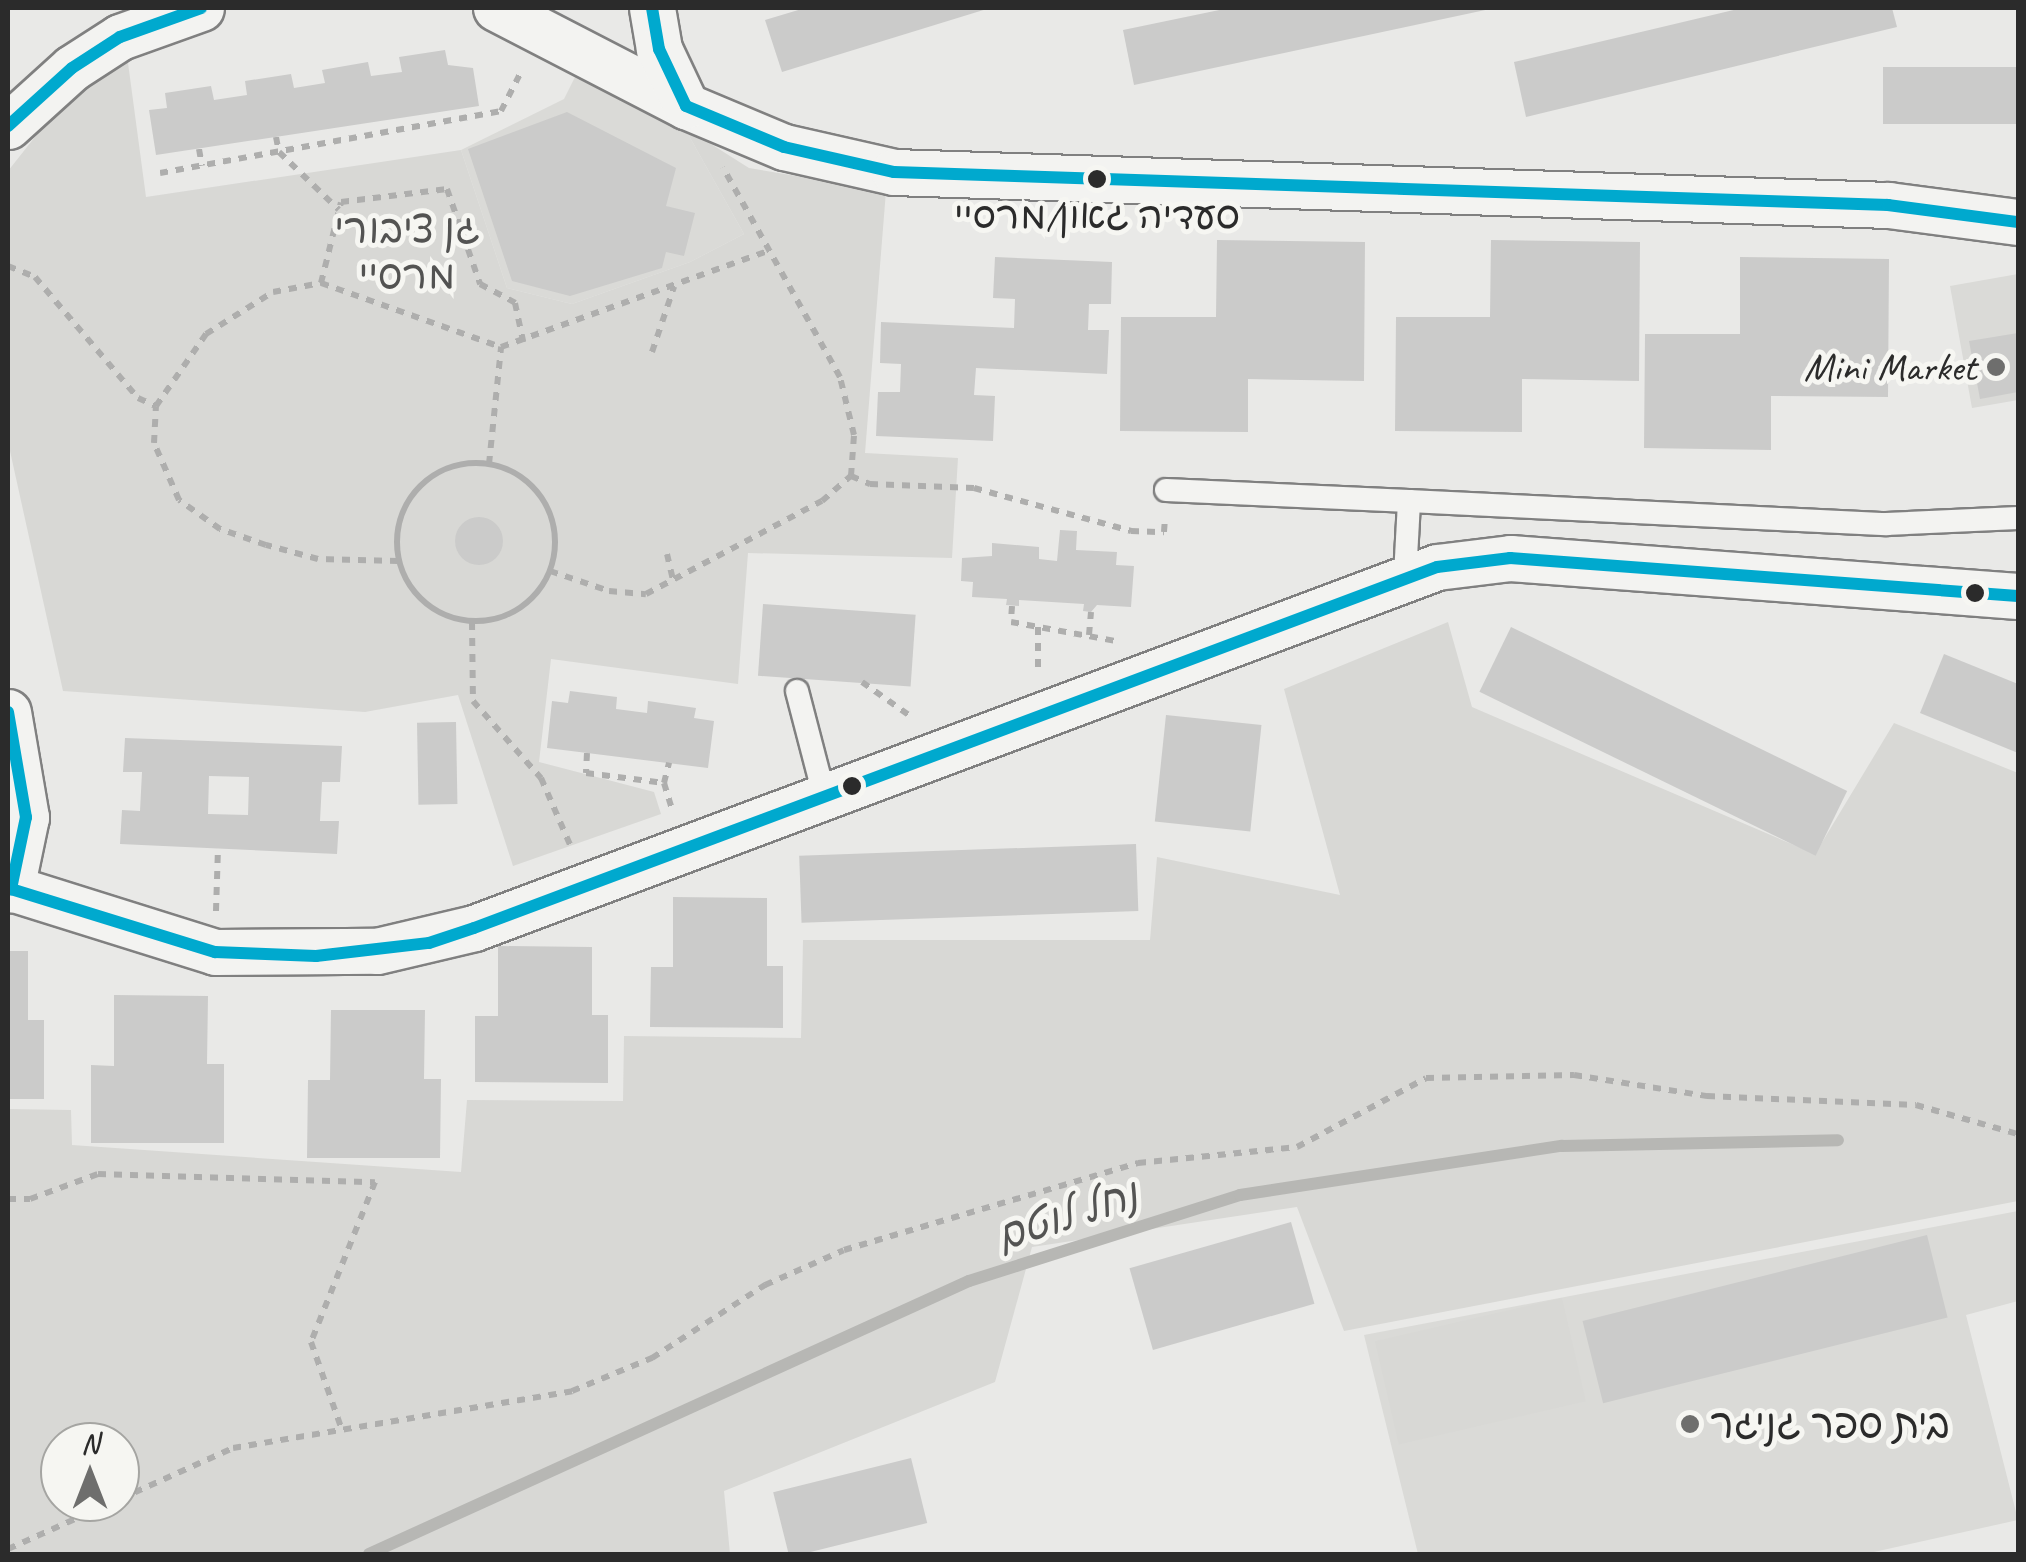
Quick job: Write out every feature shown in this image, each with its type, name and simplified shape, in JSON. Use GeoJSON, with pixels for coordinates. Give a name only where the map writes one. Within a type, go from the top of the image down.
{"type":"FeatureCollection","features":[{"type":"Feature","properties":{"kind":"street"},"geometry":{"type":"LineString","coordinates":[[8,126],[72,68],[120,37],[201,8]]}},
{"type":"Feature","properties":{"kind":"street"},"geometry":{"type":"LineString","coordinates":[[496,8],[686,106],[784,146],[894,172],[1888,205],[2018,222]]}},
{"type":"Feature","properties":{"kind":"street"},"geometry":{"type":"LineString","coordinates":[[652,8],[659,49],[686,106]]}},
{"type":"Feature","properties":{"kind":"street"},"geometry":{"type":"LineString","coordinates":[[8,712],[26,817],[9,888],[162,940],[228,954],[316,956],[429,942],[1404,576],[1510,558],[2018,596]]}},
{"type":"Feature","properties":{"kind":"lane"},"geometry":{"type":"LineString","coordinates":[[1166,490],[1886,524],[2018,518]]}},
{"type":"Feature","properties":{"kind":"lane"},"geometry":{"type":"LineString","coordinates":[[1404,576],[1408,500]]}},
{"type":"Feature","properties":{"kind":"lane"},"geometry":{"type":"LineString","coordinates":[[797,691],[824,796]]}},
{"type":"Feature","properties":{"kind":"path"},"geometry":{"type":"LineString","coordinates":[[160,173],[501,111],[523,67]]}},
{"type":"Feature","properties":{"kind":"path"},"geometry":{"type":"LineString","coordinates":[[550,572],[633,595],[672,581],[822,501],[852,476],[854,435],[840,377],[772,250],[686,106]]}},
{"type":"Feature","properties":{"kind":"path"},"geometry":{"type":"LineString","coordinates":[[432,112],[434,123]]}},
{"type":"Feature","properties":{"kind":"path"},"geometry":{"type":"LineString","coordinates":[[356,125],[358,138]]}},
{"type":"Feature","properties":{"kind":"path"},"geometry":{"type":"LineString","coordinates":[[276,137],[279,152],[339,210]]}},
{"type":"Feature","properties":{"kind":"path"},"geometry":{"type":"LineString","coordinates":[[199,148],[202,166]]}},
{"type":"Feature","properties":{"kind":"path"},"geometry":{"type":"LineString","coordinates":[[321,283],[341,202],[446,190],[480,284],[515,303],[522,342]]}},
{"type":"Feature","properties":{"kind":"path"},"geometry":{"type":"LineString","coordinates":[[398,561],[318,559],[220,528],[179,500],[154,443],[156,406],[184,358],[227,317],[273,292],[321,283],[501,347],[772,250]]}},
{"type":"Feature","properties":{"kind":"path"},"geometry":{"type":"LineString","coordinates":[[8,266],[35,276],[138,398],[156,406]]}},
{"type":"Feature","properties":{"kind":"path"},"geometry":{"type":"LineString","coordinates":[[652,352],[674,288]]}},
{"type":"Feature","properties":{"kind":"path"},"geometry":{"type":"LineString","coordinates":[[488,464],[501,347]]}},
{"type":"Feature","properties":{"kind":"path"},"geometry":{"type":"LineString","coordinates":[[488,464],[522,477],[547,505],[554,526],[550,572],[527,604],[472,622],[433,609],[416,594],[398,561],[398,522],[414,492],[446,468],[488,464]]}},
{"type":"Feature","properties":{"kind":"path"},"geometry":{"type":"LineString","coordinates":[[852,476],[870,484],[974,488],[1132,531],[1164,532],[1166,490]]}},
{"type":"Feature","properties":{"kind":"path"},"geometry":{"type":"LineString","coordinates":[[668,554],[672,581]]}},
{"type":"Feature","properties":{"kind":"path"},"geometry":{"type":"LineString","coordinates":[[1012,606],[1011,622],[1116,640],[1130,680]]}},
{"type":"Feature","properties":{"kind":"path"},"geometry":{"type":"LineString","coordinates":[[1090,612],[1090,635]]}},
{"type":"Feature","properties":{"kind":"path"},"geometry":{"type":"LineString","coordinates":[[472,622],[473,701],[484,721],[542,778],[584,886]]}},
{"type":"Feature","properties":{"kind":"path"},"geometry":{"type":"LineString","coordinates":[[1038,626],[1038,671]]}},
{"type":"Feature","properties":{"kind":"path"},"geometry":{"type":"LineString","coordinates":[[862,682],[913,718],[928,756]]}},
{"type":"Feature","properties":{"kind":"path"},"geometry":{"type":"LineString","coordinates":[[587,753],[586,773],[664,783]]}},
{"type":"Feature","properties":{"kind":"path"},"geometry":{"type":"LineString","coordinates":[[668,764],[664,783],[670,803]]}},
{"type":"Feature","properties":{"kind":"path"},"geometry":{"type":"LineString","coordinates":[[218,848],[218,874]]}},
{"type":"Feature","properties":{"kind":"path"},"geometry":{"type":"LineString","coordinates":[[140,1490],[233,1448],[572,1390],[652,1358],[765,1285],[844,1250],[1138,1163],[1297,1147],[1426,1078],[1574,1075],[1707,1096],[1916,1104],[2018,1134]]}},
{"type":"Feature","properties":{"kind":"path"},"geometry":{"type":"LineString","coordinates":[[8,1199],[30,1199],[98,1174],[375,1182],[311,1342],[342,1430]]}},
{"type":"Feature","properties":{"kind":"path"},"geometry":{"type":"LineString","coordinates":[[8,1549],[68,1522]]}},
{"type":"Feature","properties":{"kind":"shaded area"},"geometry":{"type":"Polygon","coordinates":[[[581,65],[684,127],[744,234],[690,262],[572,304],[507,288],[461,150],[564,99],[581,65]]]}},
{"type":"Feature","properties":{"kind":"shaded area"},"geometry":{"type":"Polygon","coordinates":[[[2018,274],[2018,400],[1972,408],[1950,286],[2018,274]]]}},
{"type":"Feature","properties":{"kind":"shaded area","name":"בית ספר גניגר"},"geometry":{"type":"Polygon","coordinates":[[[2018,1211],[2018,1301],[1966,1315],[2018,1520],[1865,1554],[1418,1554],[1364,1335],[2018,1211]]]}},
{"type":"Feature","properties":{"kind":"green space","name":"גן ציבורי מרסיי"},"geometry":{"type":"Polygon","coordinates":[[[126,48],[146,197],[461,150],[507,288],[572,304],[690,262],[744,234],[684,127],[749,168],[886,191],[865,453],[958,458],[952,558],[748,553],[738,684],[551,659],[539,762],[654,792],[661,814],[513,866],[458,695],[365,712],[63,691],[8,442],[8,171],[46,123],[126,48]]]}},
{"type":"Feature","properties":{"kind":"green space"},"geometry":{"type":"Polygon","coordinates":[[[1448,622],[1472,707],[1815,854],[1894,723],[2018,773],[2018,1201],[1344,1331],[1297,1207],[1032,1247],[995,1382],[724,1491],[730,1554],[8,1554],[8,1109],[71,1110],[72,1145],[461,1172],[467,1100],[623,1101],[624,1036],[801,1038],[803,940],[1150,940],[1157,857],[1340,895],[1284,689],[1448,622]]]}},
{"type":"Feature","properties":{"kind":"green space"},"geometry":{"type":"Polygon","coordinates":[[[1562,1298],[1586,1401],[1399,1444],[1375,1341],[1562,1298]]]}},
{"type":"Feature","properties":{"kind":"building"},"geometry":{"type":"Polygon","coordinates":[[[805,8],[990,8],[782,72],[765,20],[805,8]]]}},
{"type":"Feature","properties":{"kind":"building"},"geometry":{"type":"Polygon","coordinates":[[[1229,8],[1490,9],[1134,85],[1123,30],[1229,8]]]}},
{"type":"Feature","properties":{"kind":"building"},"geometry":{"type":"Polygon","coordinates":[[[1742,8],[1892,8],[1897,27],[1526,117],[1514,62],[1742,8]]]}},
{"type":"Feature","properties":{"kind":"building"},"geometry":{"type":"Polygon","coordinates":[[[445,50],[448,65],[473,68],[479,106],[156,155],[149,110],[167,108],[165,93],[211,86],[214,100],[247,95],[245,81],[291,74],[294,88],[325,83],[322,70],[368,62],[371,76],[402,72],[399,57],[445,50]]]}},
{"type":"Feature","properties":{"kind":"building"},"geometry":{"type":"Polygon","coordinates":[[[1883,67],[2018,67],[2018,124],[1883,124],[1883,67]]]}},
{"type":"Feature","properties":{"kind":"building"},"geometry":{"type":"Polygon","coordinates":[[[567,112],[676,168],[666,206],[695,213],[684,256],[666,252],[662,268],[570,296],[512,281],[468,149],[567,112]]]}},
{"type":"Feature","properties":{"kind":"building"},"geometry":{"type":"Polygon","coordinates":[[[1217,240],[1365,242],[1364,381],[1248,379],[1248,432],[1120,431],[1121,317],[1216,317],[1217,240]]]}},
{"type":"Feature","properties":{"kind":"building"},"geometry":{"type":"Polygon","coordinates":[[[1491,240],[1640,242],[1639,381],[1522,379],[1522,432],[1395,431],[1396,317],[1490,317],[1491,240]]]}},
{"type":"Feature","properties":{"kind":"building"},"geometry":{"type":"Polygon","coordinates":[[[995,257],[1112,262],[1111,304],[1089,304],[1088,330],[1109,330],[1107,374],[976,368],[974,395],[995,396],[993,441],[876,436],[878,392],[900,392],[901,364],[880,363],[881,322],[1014,328],[1015,299],[993,298],[995,257]]]}},
{"type":"Feature","properties":{"kind":"building"},"geometry":{"type":"Polygon","coordinates":[[[1740,257],[1889,259],[1888,397],[1771,396],[1771,450],[1644,448],[1645,334],[1740,334],[1740,257]]]}},
{"type":"Feature","properties":{"kind":"building","name":"Mini Market"},"geometry":{"type":"Polygon","coordinates":[[[2018,333],[2018,392],[1980,399],[1969,341],[2018,333]]]}},
{"type":"Feature","properties":{"kind":"building"},"geometry":{"type":"Polygon","coordinates":[[[479,517],[496,524],[503,541],[496,558],[479,565],[462,558],[455,541],[462,524],[479,517]]]}},
{"type":"Feature","properties":{"kind":"building"},"geometry":{"type":"Polygon","coordinates":[[[1060,530],[1077,531],[1076,550],[1117,552],[1116,565],[1134,566],[1131,607],[1097,605],[1091,612],[1083,611],[1084,604],[1019,600],[1019,606],[1006,605],[1007,599],[972,597],[973,582],[961,581],[962,558],[992,556],[992,543],[1039,547],[1039,559],[1057,561],[1060,530]]]}},
{"type":"Feature","properties":{"kind":"building"},"geometry":{"type":"Polygon","coordinates":[[[763,604],[916,615],[911,686],[758,676],[763,604]]]}},
{"type":"Feature","properties":{"kind":"building"},"geometry":{"type":"Polygon","coordinates":[[[1511,627],[1847,791],[1816,856],[1479,692],[1511,627]]]}},
{"type":"Feature","properties":{"kind":"building"},"geometry":{"type":"Polygon","coordinates":[[[1944,654],[2018,684],[2018,753],[1920,713],[1944,654]]]}},
{"type":"Feature","properties":{"kind":"building"},"geometry":{"type":"Polygon","coordinates":[[[570,691],[617,697],[616,709],[647,713],[648,701],[696,708],[694,718],[714,721],[708,768],[547,748],[552,701],[568,703],[570,691]]]}},
{"type":"Feature","properties":{"kind":"building"},"geometry":{"type":"Polygon","coordinates":[[[1166,715],[1261,725],[1250,831],[1155,821],[1166,715]]]}},
{"type":"Feature","properties":{"kind":"building"},"geometry":{"type":"Polygon","coordinates":[[[456,722],[457,804],[418,805],[417,723],[456,722]]]}},
{"type":"Feature","properties":{"kind":"building"},"geometry":{"type":"Polygon","coordinates":[[[125,738],[342,746],[340,782],[322,782],[320,821],[339,821],[337,854],[120,844],[122,810],[140,811],[142,772],[123,772],[125,738]],[[209,776],[208,814],[248,815],[249,777],[209,776]]]}},
{"type":"Feature","properties":{"kind":"building"},"geometry":{"type":"Polygon","coordinates":[[[1136,844],[1138,911],[802,923],[799,856],[1136,844]]]}},
{"type":"Feature","properties":{"kind":"building"},"geometry":{"type":"Polygon","coordinates":[[[673,897],[767,898],[767,966],[783,966],[783,1028],[650,1027],[651,967],[673,967],[673,897]]]}},
{"type":"Feature","properties":{"kind":"building"},"geometry":{"type":"Polygon","coordinates":[[[498,946],[592,947],[592,1015],[608,1015],[608,1083],[475,1082],[475,1016],[498,1016],[498,946]]]}},
{"type":"Feature","properties":{"kind":"building"},"geometry":{"type":"Polygon","coordinates":[[[8,951],[28,951],[28,1020],[44,1020],[44,1099],[8,1099],[8,951]]]}},
{"type":"Feature","properties":{"kind":"building"},"geometry":{"type":"Polygon","coordinates":[[[114,995],[208,996],[207,1064],[224,1064],[224,1143],[91,1143],[91,1065],[114,1066],[114,995]]]}},
{"type":"Feature","properties":{"kind":"building"},"geometry":{"type":"Polygon","coordinates":[[[331,1010],[425,1010],[424,1079],[441,1079],[440,1158],[307,1158],[308,1080],[330,1080],[331,1010]]]}},
{"type":"Feature","properties":{"kind":"building"},"geometry":{"type":"Polygon","coordinates":[[[1291,1222],[1314,1304],[1153,1350],[1130,1268],[1291,1222]]]}},
{"type":"Feature","properties":{"kind":"building"},"geometry":{"type":"Polygon","coordinates":[[[1927,1235],[1948,1317],[1603,1403],[1583,1321],[1927,1235]]]}},
{"type":"Feature","properties":{"kind":"building"},"geometry":{"type":"Polygon","coordinates":[[[911,1458],[927,1523],[803,1554],[789,1554],[773,1492],[911,1458]]]}},
{"type":"Feature","properties":{"kind":"waterway","name":"נחל לוטם"},"geometry":{"type":"LineString","coordinates":[[369,1554],[969,1281],[1240,1195],[1562,1146],[1838,1140]]}},
{"type":"Feature","properties":{"kind":"transit line"},"geometry":{"type":"LineString","coordinates":[[8,126],[72,68],[120,37],[201,8]]}},
{"type":"Feature","properties":{"kind":"transit line"},"geometry":{"type":"LineString","coordinates":[[652,8],[659,49],[686,106],[784,147],[894,172],[1888,205],[2018,222]]}},
{"type":"Feature","properties":{"kind":"transit line"},"geometry":{"type":"LineString","coordinates":[[8,712],[26,817],[11,889],[215,952],[316,956],[429,943],[474,928],[1437,567],[1510,558],[2018,596]]}},
{"type":"Feature","properties":{"kind":"place","name":"סעדיה גאון/מרסיי"},"geometry":{"type":"Point","coordinates":[1097,179]}},
{"type":"Feature","properties":{"kind":"place","name":"Mini Market"},"geometry":{"type":"Point","coordinates":[1996,367]}},
{"type":"Feature","properties":{"kind":"place","name":"בית ספר גניגר"},"geometry":{"type":"Point","coordinates":[1690,1424]}}]}
